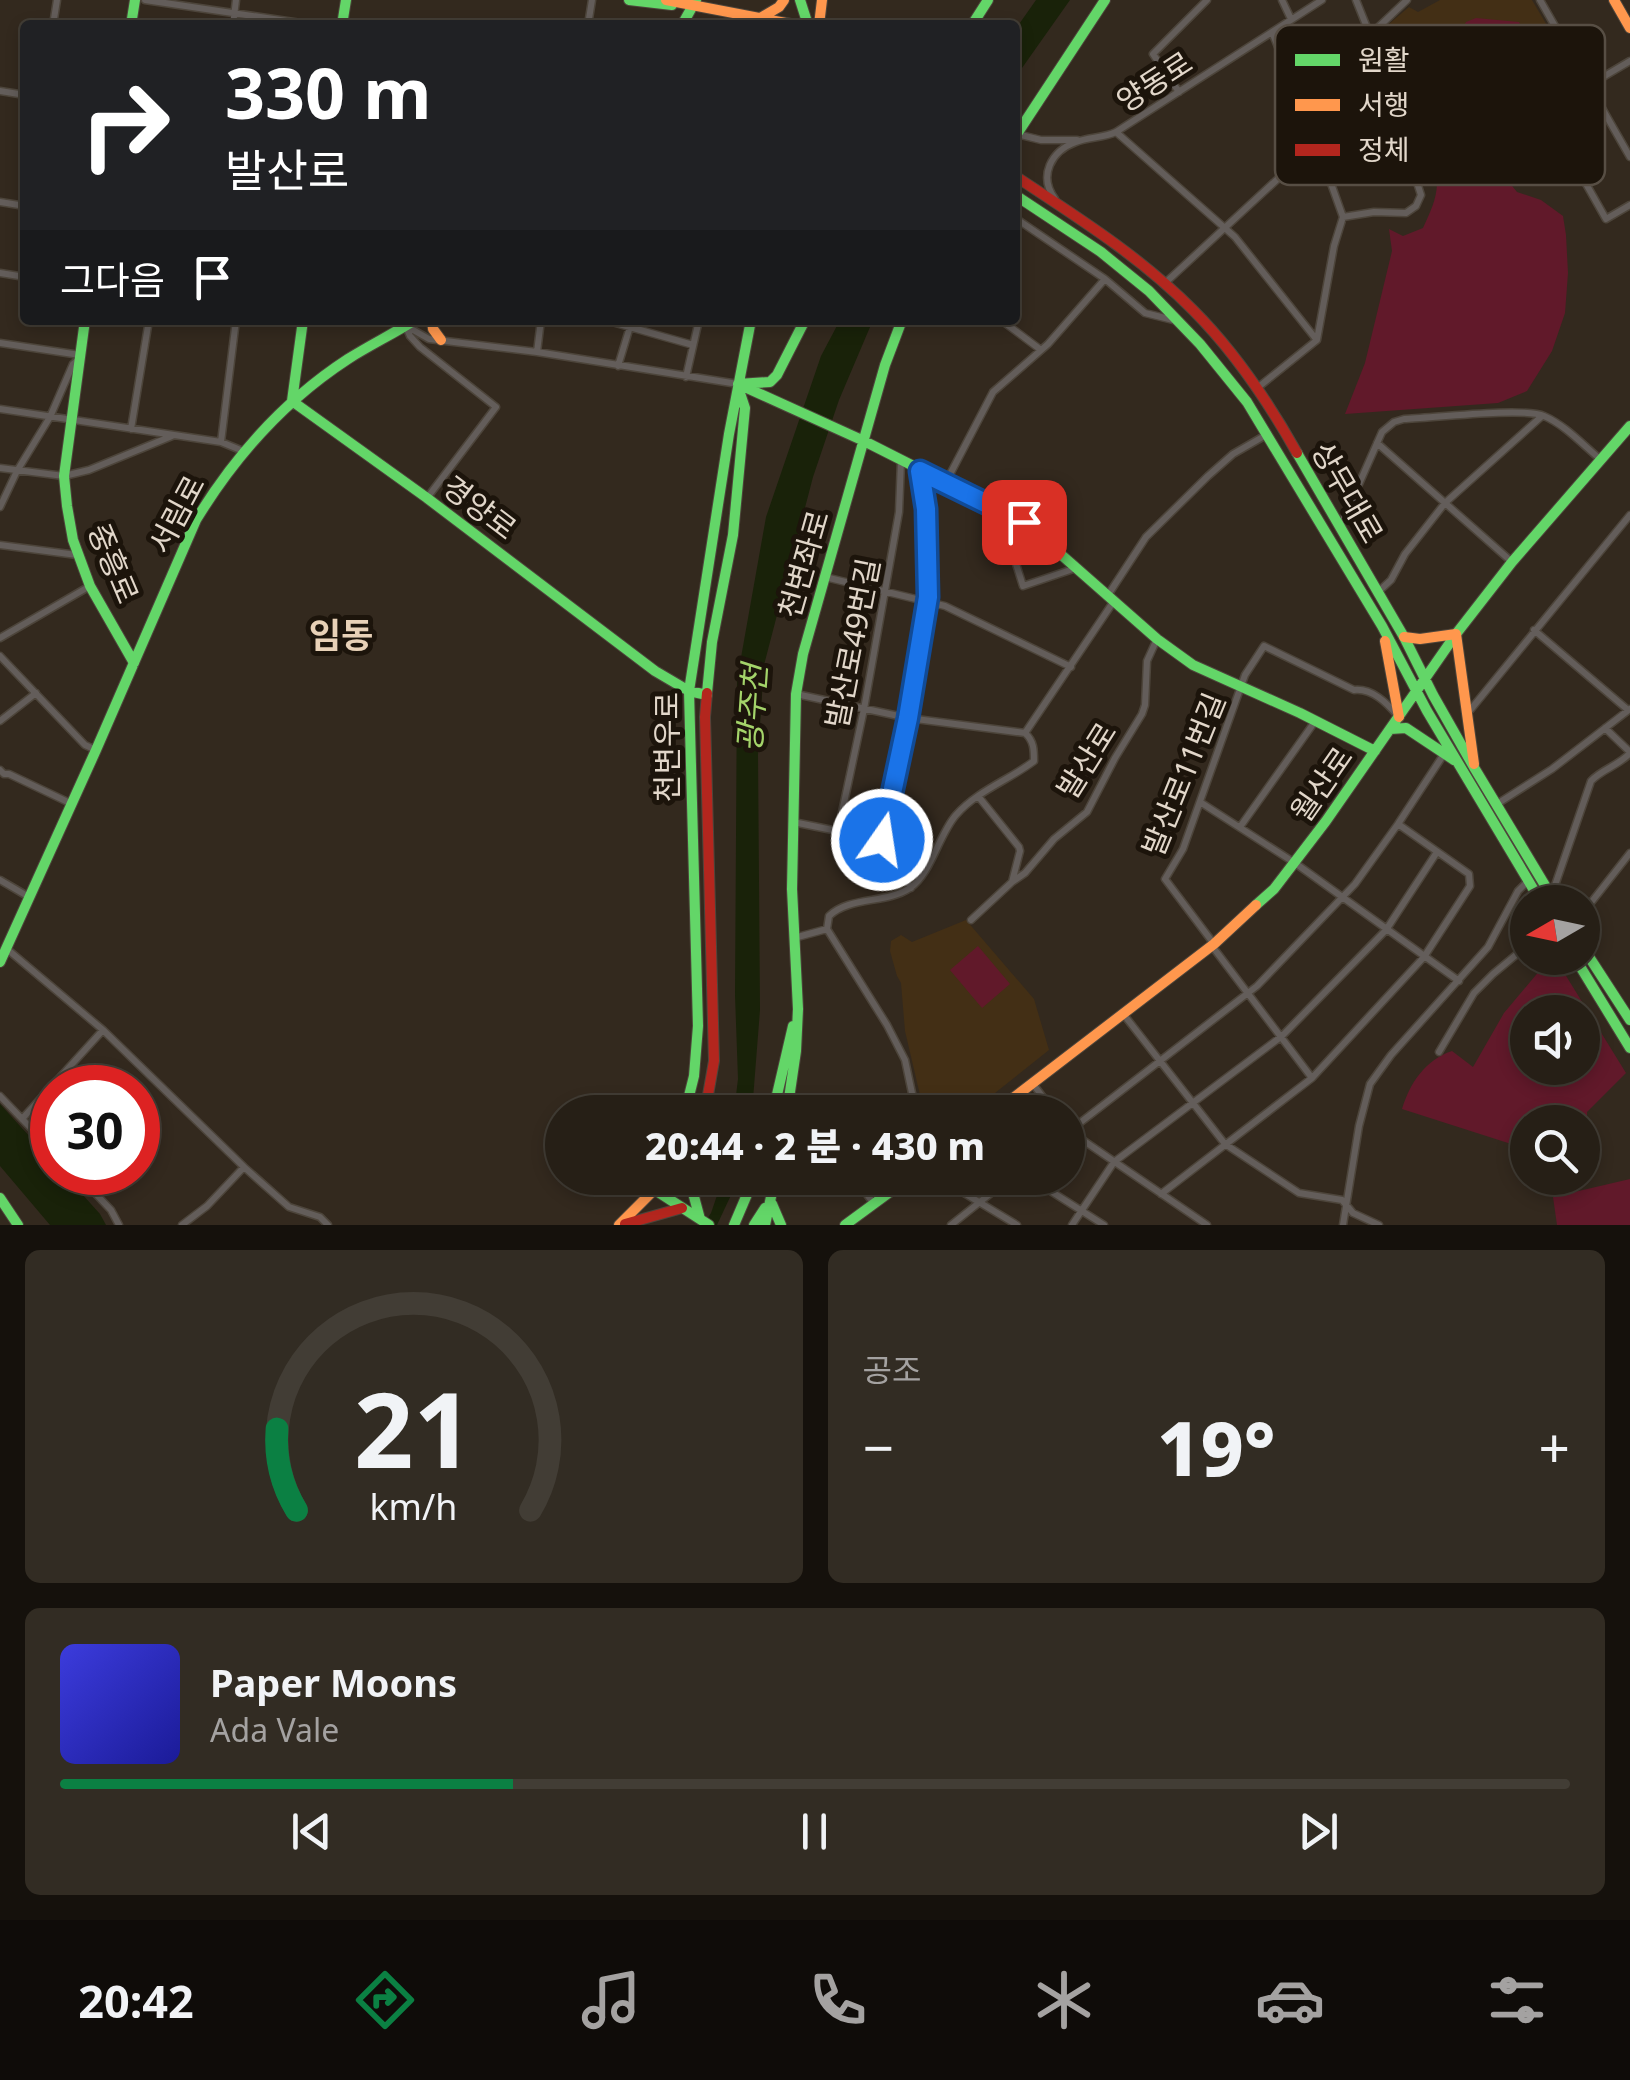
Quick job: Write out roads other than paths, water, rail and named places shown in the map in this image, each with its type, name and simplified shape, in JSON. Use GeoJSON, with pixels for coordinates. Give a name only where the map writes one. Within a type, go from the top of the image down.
{"type":"FeatureCollection","features":[{"type":"Feature","properties":{"kind":"street"},"geometry":{"type":"LineString","coordinates":[[145,0],[283,20]]}},
{"type":"Feature","properties":{"kind":"street"},"geometry":{"type":"LineString","coordinates":[[233,20],[236,0]]}},
{"type":"Feature","properties":{"kind":"street"},"geometry":{"type":"LineString","coordinates":[[629,0],[694,3]]}},
{"type":"Feature","properties":{"kind":"street"},"geometry":{"type":"LineString","coordinates":[[666,0],[694,3],[751,20]]}},
{"type":"Feature","properties":{"kind":"street"},"geometry":{"type":"LineString","coordinates":[[759,20],[779,8],[784,0]]}},
{"type":"Feature","properties":{"kind":"street"},"geometry":{"type":"LineString","coordinates":[[1020,130],[1105,0]]}},
{"type":"Feature","properties":{"kind":"street"},"geometry":{"type":"LineString","coordinates":[[1178,92],[1152,54],[1207,0]]}},
{"type":"Feature","properties":{"kind":"street"},"geometry":{"type":"LineString","coordinates":[[1282,0],[1291,19]]}},
{"type":"Feature","properties":{"kind":"street","name":"양동로"},"geometry":{"type":"LineString","coordinates":[[1282,25],[1322,0]]}},
{"type":"Feature","properties":{"kind":"street"},"geometry":{"type":"LineString","coordinates":[[1356,0],[1366,25]]}},
{"type":"Feature","properties":{"kind":"street"},"geometry":{"type":"LineString","coordinates":[[1381,25],[1407,0]]}},
{"type":"Feature","properties":{"kind":"street"},"geometry":{"type":"LineString","coordinates":[[1614,0],[1630,28]]}},
{"type":"Feature","properties":{"kind":"street"},"geometry":{"type":"LineString","coordinates":[[1537,1],[1551,25]]}},
{"type":"Feature","properties":{"kind":"street","name":"양동로"},"geometry":{"type":"LineString","coordinates":[[1020,137],[1079,140],[1116,132],[1275,30]]}},
{"type":"Feature","properties":{"kind":"street"},"geometry":{"type":"LineString","coordinates":[[1272,32],[1275,39]]}},
{"type":"Feature","properties":{"kind":"street"},"geometry":{"type":"LineString","coordinates":[[1605,76],[1630,62]]}},
{"type":"Feature","properties":{"kind":"street"},"geometry":{"type":"LineString","coordinates":[[1605,115],[1630,157]]}},
{"type":"Feature","properties":{"kind":"street"},"geometry":{"type":"LineString","coordinates":[[1116,132],[1243,245],[1317,340]]}},
{"type":"Feature","properties":{"kind":"street"},"geometry":{"type":"LineString","coordinates":[[1062,208],[1047,189],[1047,170],[1058,153],[1079,140]]}},
{"type":"Feature","properties":{"kind":"street","name":"상무대로"},"geometry":{"type":"LineString","coordinates":[[1020,179],[1116,244],[1194,311],[1228,350],[1279,421],[1404,636],[1541,885]]}},
{"type":"Feature","properties":{"kind":"street"},"geometry":{"type":"LineString","coordinates":[[1164,284],[1275,182]]}},
{"type":"Feature","properties":{"kind":"street"},"geometry":{"type":"LineString","coordinates":[[1256,389],[1317,340],[1343,217],[1332,185]]}},
{"type":"Feature","properties":{"kind":"street"},"geometry":{"type":"LineString","coordinates":[[1343,217],[1406,212],[1416,206],[1418,185]]}},
{"type":"Feature","properties":{"kind":"street"},"geometry":{"type":"LineString","coordinates":[[1586,185],[1606,219],[1630,205]]}},
{"type":"Feature","properties":{"kind":"street","name":"상무대로"},"geometry":{"type":"LineString","coordinates":[[1020,198],[1146,288],[1225,372],[1268,433],[1382,626],[1416,693],[1532,885]]}},
{"type":"Feature","properties":{"kind":"street"},"geometry":{"type":"LineString","coordinates":[[1020,221],[1105,279],[1146,313],[1180,322]]}},
{"type":"Feature","properties":{"kind":"street"},"geometry":{"type":"LineString","coordinates":[[946,484],[993,392],[1041,350],[1105,279]]}},
{"type":"Feature","properties":{"kind":"street","name":"중흥로"},"geometry":{"type":"LineString","coordinates":[[84,325],[64,476],[69,521],[90,586],[134,663]]}},
{"type":"Feature","properties":{"kind":"street"},"geometry":{"type":"LineString","coordinates":[[131,429],[147,325]]}},
{"type":"Feature","properties":{"kind":"street"},"geometry":{"type":"LineString","coordinates":[[221,442],[235,325]]}},
{"type":"Feature","properties":{"kind":"street"},"geometry":{"type":"LineString","coordinates":[[292,402],[303,325]]}},
{"type":"Feature","properties":{"kind":"street","name":"서림로"},"geometry":{"type":"LineString","coordinates":[[0,962],[196,520],[214,489],[244,451],[312,384],[406,325]]}},
{"type":"Feature","properties":{"kind":"street"},"geometry":{"type":"LineString","coordinates":[[410,325],[410,336],[420,346],[496,407],[428,498]]}},
{"type":"Feature","properties":{"kind":"street"},"geometry":{"type":"LineString","coordinates":[[412,325],[424,337],[738,384],[770,382],[777,376],[803,325]]}},
{"type":"Feature","properties":{"kind":"street"},"geometry":{"type":"LineString","coordinates":[[432,325],[441,340]]}},
{"type":"Feature","properties":{"kind":"street"},"geometry":{"type":"LineString","coordinates":[[536,352],[540,325]]}},
{"type":"Feature","properties":{"kind":"street"},"geometry":{"type":"LineString","coordinates":[[618,366],[631,325]]}},
{"type":"Feature","properties":{"kind":"street"},"geometry":{"type":"LineString","coordinates":[[633,325],[693,345]]}},
{"type":"Feature","properties":{"kind":"street"},"geometry":{"type":"LineString","coordinates":[[686,376],[698,325]]}},
{"type":"Feature","properties":{"kind":"street"},"geometry":{"type":"LineString","coordinates":[[738,384],[750,325]]}},
{"type":"Feature","properties":{"kind":"street","name":"천변좌로"},"geometry":{"type":"LineString","coordinates":[[790,1095],[798,1010],[793,938],[796,694],[803,654],[885,365],[900,325]]}},
{"type":"Feature","properties":{"kind":"street"},"geometry":{"type":"LineString","coordinates":[[1008,325],[1041,350]]}},
{"type":"Feature","properties":{"kind":"street"},"geometry":{"type":"LineString","coordinates":[[0,343],[79,357]]}},
{"type":"Feature","properties":{"kind":"street"},"geometry":{"type":"LineString","coordinates":[[0,507],[79,357]]}},
{"type":"Feature","properties":{"kind":"street"},"geometry":{"type":"LineString","coordinates":[[738,384],[864,441],[1024,522],[1157,639],[1194,665],[1375,750]]}},
{"type":"Feature","properties":{"kind":"street","name":"천변우로"},"geometry":{"type":"LineString","coordinates":[[689,1095],[698,1026],[689,691],[738,384]]}},
{"type":"Feature","properties":{"kind":"street","name":"천변우로"},"geometry":{"type":"LineString","coordinates":[[709,1095],[714,1044],[705,718],[712,642],[735,518],[745,408],[738,384]]}},
{"type":"Feature","properties":{"kind":"street","name":"경양로"},"geometry":{"type":"LineString","coordinates":[[292,402],[428,498],[655,671],[689,691],[707,694]]}},
{"type":"Feature","properties":{"kind":"street"},"geometry":{"type":"LineString","coordinates":[[0,409],[221,442],[244,451]]}},
{"type":"Feature","properties":{"kind":"street"},"geometry":{"type":"LineString","coordinates":[[1340,528],[1382,432],[1394,422],[1518,413],[1544,416],[1601,460]]}},
{"type":"Feature","properties":{"kind":"street"},"geometry":{"type":"LineString","coordinates":[[1378,592],[1391,580],[1405,554],[1445,504],[1544,416]]}},
{"type":"Feature","properties":{"kind":"street","name":"월산로"},"geometry":{"type":"LineString","coordinates":[[1017,1095],[1213,945],[1261,903],[1294,864],[1456,634],[1512,562],[1630,426]]}},
{"type":"Feature","properties":{"kind":"street"},"geometry":{"type":"LineString","coordinates":[[1025,732],[1070,667],[1146,538],[1233,454],[1268,433]]}},
{"type":"Feature","properties":{"kind":"street"},"geometry":{"type":"LineString","coordinates":[[0,468],[64,476],[89,470],[174,435]]}},
{"type":"Feature","properties":{"kind":"street"},"geometry":{"type":"LineString","coordinates":[[1377,443],[1512,562]]}},
{"type":"Feature","properties":{"kind":"street","name":"발산로49번길"},"geometry":{"type":"LineString","coordinates":[[838,831],[900,512],[901,461]]}},
{"type":"Feature","properties":{"kind":"street"},"geometry":{"type":"LineString","coordinates":[[912,888],[882,840],[928,602],[928,524],[920,471]]}},
{"type":"Feature","properties":{"kind":"street"},"geometry":{"type":"LineString","coordinates":[[998,509],[1023,586],[1076,568]]}},
{"type":"Feature","properties":{"kind":"street"},"geometry":{"type":"LineString","coordinates":[[1467,714],[1630,515]]}},
{"type":"Feature","properties":{"kind":"street"},"geometry":{"type":"LineString","coordinates":[[0,544],[78,556]]}},
{"type":"Feature","properties":{"kind":"street"},"geometry":{"type":"LineString","coordinates":[[825,578],[946,606],[1070,667]]}},
{"type":"Feature","properties":{"kind":"street"},"geometry":{"type":"LineString","coordinates":[[0,638],[90,586]]}},
{"type":"Feature","properties":{"kind":"street"},"geometry":{"type":"LineString","coordinates":[[1382,626],[1399,717]]}},
{"type":"Feature","properties":{"kind":"street"},"geometry":{"type":"LineString","coordinates":[[1496,804],[1552,770],[1629,709],[1534,630]]}},
{"type":"Feature","properties":{"kind":"street"},"geometry":{"type":"LineString","coordinates":[[1404,636],[1419,640],[1456,634],[1475,770]]}},
{"type":"Feature","properties":{"kind":"street","name":"발산로"},"geometry":{"type":"LineString","coordinates":[[971,920],[1025,874],[1054,839],[1087,812],[1102,779],[1142,714],[1147,661],[1157,639]]}},
{"type":"Feature","properties":{"kind":"street"},"geometry":{"type":"LineString","coordinates":[[1242,686],[1264,646],[1354,690],[1374,695],[1399,717]]}},
{"type":"Feature","properties":{"kind":"street"},"geometry":{"type":"LineString","coordinates":[[0,656],[84,745],[96,750]]}},
{"type":"Feature","properties":{"kind":"street","name":"발산로11번길"},"geometry":{"type":"LineString","coordinates":[[1213,945],[1165,878],[1183,849],[1242,686]]}},
{"type":"Feature","properties":{"kind":"street"},"geometry":{"type":"LineString","coordinates":[[0,721],[36,693]]}},
{"type":"Feature","properties":{"kind":"street"},"geometry":{"type":"LineString","coordinates":[[796,694],[908,718],[1025,732],[1034,750],[1034,761],[954,816],[912,888],[840,908],[829,916],[827,929],[904,1060],[912,1095]]}},
{"type":"Feature","properties":{"kind":"street"},"geometry":{"type":"LineString","coordinates":[[1240,827],[1316,720]]}},
{"type":"Feature","properties":{"kind":"street"},"geometry":{"type":"LineString","coordinates":[[1390,730],[1406,728],[1457,762]]}},
{"type":"Feature","properties":{"kind":"street"},"geometry":{"type":"LineString","coordinates":[[1554,885],[1591,780],[1630,752],[1605,728]]}},
{"type":"Feature","properties":{"kind":"street"},"geometry":{"type":"LineString","coordinates":[[1085,1118],[1249,993],[1342,899],[1444,754]]}},
{"type":"Feature","properties":{"kind":"street"},"geometry":{"type":"LineString","coordinates":[[0,770],[72,804]]}},
{"type":"Feature","properties":{"kind":"street"},"geometry":{"type":"LineString","coordinates":[[978,796],[1019,847],[1012,882]]}},
{"type":"Feature","properties":{"kind":"street"},"geometry":{"type":"LineString","coordinates":[[1200,802],[1459,981]]}},
{"type":"Feature","properties":{"kind":"street"},"geometry":{"type":"LineString","coordinates":[[793,822],[882,840]]}},
{"type":"Feature","properties":{"kind":"street"},"geometry":{"type":"LineString","coordinates":[[1161,1194],[1312,1078],[1424,957],[1470,886],[1469,874],[1398,824]]}},
{"type":"Feature","properties":{"kind":"street"},"geometry":{"type":"LineString","coordinates":[[1072,1225],[1114,1162],[1282,1036],[1386,930],[1437,852]]}},
{"type":"Feature","properties":{"kind":"street"},"geometry":{"type":"LineString","coordinates":[[1600,891],[1630,853]]}},
{"type":"Feature","properties":{"kind":"street"},"geometry":{"type":"LineString","coordinates":[[0,880],[29,898]]}},
{"type":"Feature","properties":{"kind":"street"},"geometry":{"type":"LineString","coordinates":[[1343,1225],[1370,1084],[1495,938],[1518,891],[1528,881]]}},
{"type":"Feature","properties":{"kind":"street"},"geometry":{"type":"LineString","coordinates":[[793,938],[827,929]]}},
{"type":"Feature","properties":{"kind":"street"},"geometry":{"type":"LineString","coordinates":[[1213,945],[1312,1078]]}},
{"type":"Feature","properties":{"kind":"street"},"geometry":{"type":"LineString","coordinates":[[6,949],[103,1030],[289,1207],[320,1217],[328,1225]]}},
{"type":"Feature","properties":{"kind":"street"},"geometry":{"type":"LineString","coordinates":[[1439,1052],[1474,993],[1510,960]]}},
{"type":"Feature","properties":{"kind":"street"},"geometry":{"type":"LineString","coordinates":[[1600,974],[1630,1020]]}},
{"type":"Feature","properties":{"kind":"street"},"geometry":{"type":"LineString","coordinates":[[1585,975],[1630,1048]]}},
{"type":"Feature","properties":{"kind":"street","name":"천변좌로"},"geometry":{"type":"LineString","coordinates":[[777,1095],[798,1010]]}},
{"type":"Feature","properties":{"kind":"street"},"geometry":{"type":"LineString","coordinates":[[1124,1015],[1225,1144],[1299,1193],[1342,1200],[1353,1213],[1379,1225]]}},
{"type":"Feature","properties":{"kind":"street"},"geometry":{"type":"LineString","coordinates":[[22,1119],[103,1030]]}},
{"type":"Feature","properties":{"kind":"street"},"geometry":{"type":"LineString","coordinates":[[1032,1084],[1041,1095]]}},
{"type":"Feature","properties":{"kind":"street"},"geometry":{"type":"LineString","coordinates":[[0,1096],[30,1127]]}},
{"type":"Feature","properties":{"kind":"street"},"geometry":{"type":"LineString","coordinates":[[1085,1142],[1207,1225]]}},
{"type":"Feature","properties":{"kind":"street"},"geometry":{"type":"LineString","coordinates":[[182,1225],[207,1206],[244,1167]]}},
{"type":"Feature","properties":{"kind":"street"},"geometry":{"type":"LineString","coordinates":[[97,1195],[119,1225]]}},
{"type":"Feature","properties":{"kind":"street"},"geometry":{"type":"LineString","coordinates":[[621,1225],[650,1195]]}},
{"type":"Feature","properties":{"kind":"street"},"geometry":{"type":"LineString","coordinates":[[662,1195],[704,1222]]}},
{"type":"Feature","properties":{"kind":"street"},"geometry":{"type":"LineString","coordinates":[[695,1195],[704,1222]]}},
{"type":"Feature","properties":{"kind":"street"},"geometry":{"type":"LineString","coordinates":[[734,1225],[747,1195]]}},
{"type":"Feature","properties":{"kind":"street"},"geometry":{"type":"LineString","coordinates":[[765,1225],[771,1195]]}},
{"type":"Feature","properties":{"kind":"street"},"geometry":{"type":"LineString","coordinates":[[867,1195],[874,1204]]}},
{"type":"Feature","properties":{"kind":"street"},"geometry":{"type":"LineString","coordinates":[[845,1225],[886,1195]]}},
{"type":"Feature","properties":{"kind":"street"},"geometry":{"type":"LineString","coordinates":[[969,1195],[1017,1225]]}},
{"type":"Feature","properties":{"kind":"street"},"geometry":{"type":"LineString","coordinates":[[951,1225],[987,1195]]}},
{"type":"Feature","properties":{"kind":"street"},"geometry":{"type":"LineString","coordinates":[[1057,1195],[1104,1225]]}},
{"type":"Feature","properties":{"kind":"street"},"geometry":{"type":"LineString","coordinates":[[0,1198],[18,1225]]}},
{"type":"Feature","properties":{"kind":"street"},"geometry":{"type":"LineString","coordinates":[[754,1225],[770,1198]]}},
{"type":"Feature","properties":{"kind":"street"},"geometry":{"type":"LineString","coordinates":[[770,1198],[781,1225]]}},
{"type":"Feature","properties":{"kind":"street"},"geometry":{"type":"LineString","coordinates":[[621,1225],[682,1208]]}},
{"type":"Feature","properties":{"kind":"water"},"geometry":{"type":"Polygon","coordinates":[[[1036,0],[1070,0],[1020,71],[1020,23],[1036,0]]]}},
{"type":"Feature","properties":{"kind":"water","name":"광주천"},"geometry":{"type":"Polygon","coordinates":[[[837,325],[871,325],[839,400],[813,477],[764,665],[758,755],[760,1010],[753,1095],[736,1095],[737,680],[766,517],[821,356],[837,325]]]}},
{"type":"Feature","properties":{"kind":"water"},"geometry":{"type":"Polygon","coordinates":[[[0,1104],[30,1137],[30,1195],[83,1195],[106,1225],[50,1225],[0,1166],[0,1104]]]}},
{"type":"Feature","properties":{"kind":"water"},"geometry":{"type":"Polygon","coordinates":[[[717,1195],[731,1195],[717,1225],[703,1225],[717,1195]]]}},
{"type":"Feature","properties":{"kind":"district","name":"임동"},"geometry":{"type":"Point","coordinates":[341,634]}}]}
